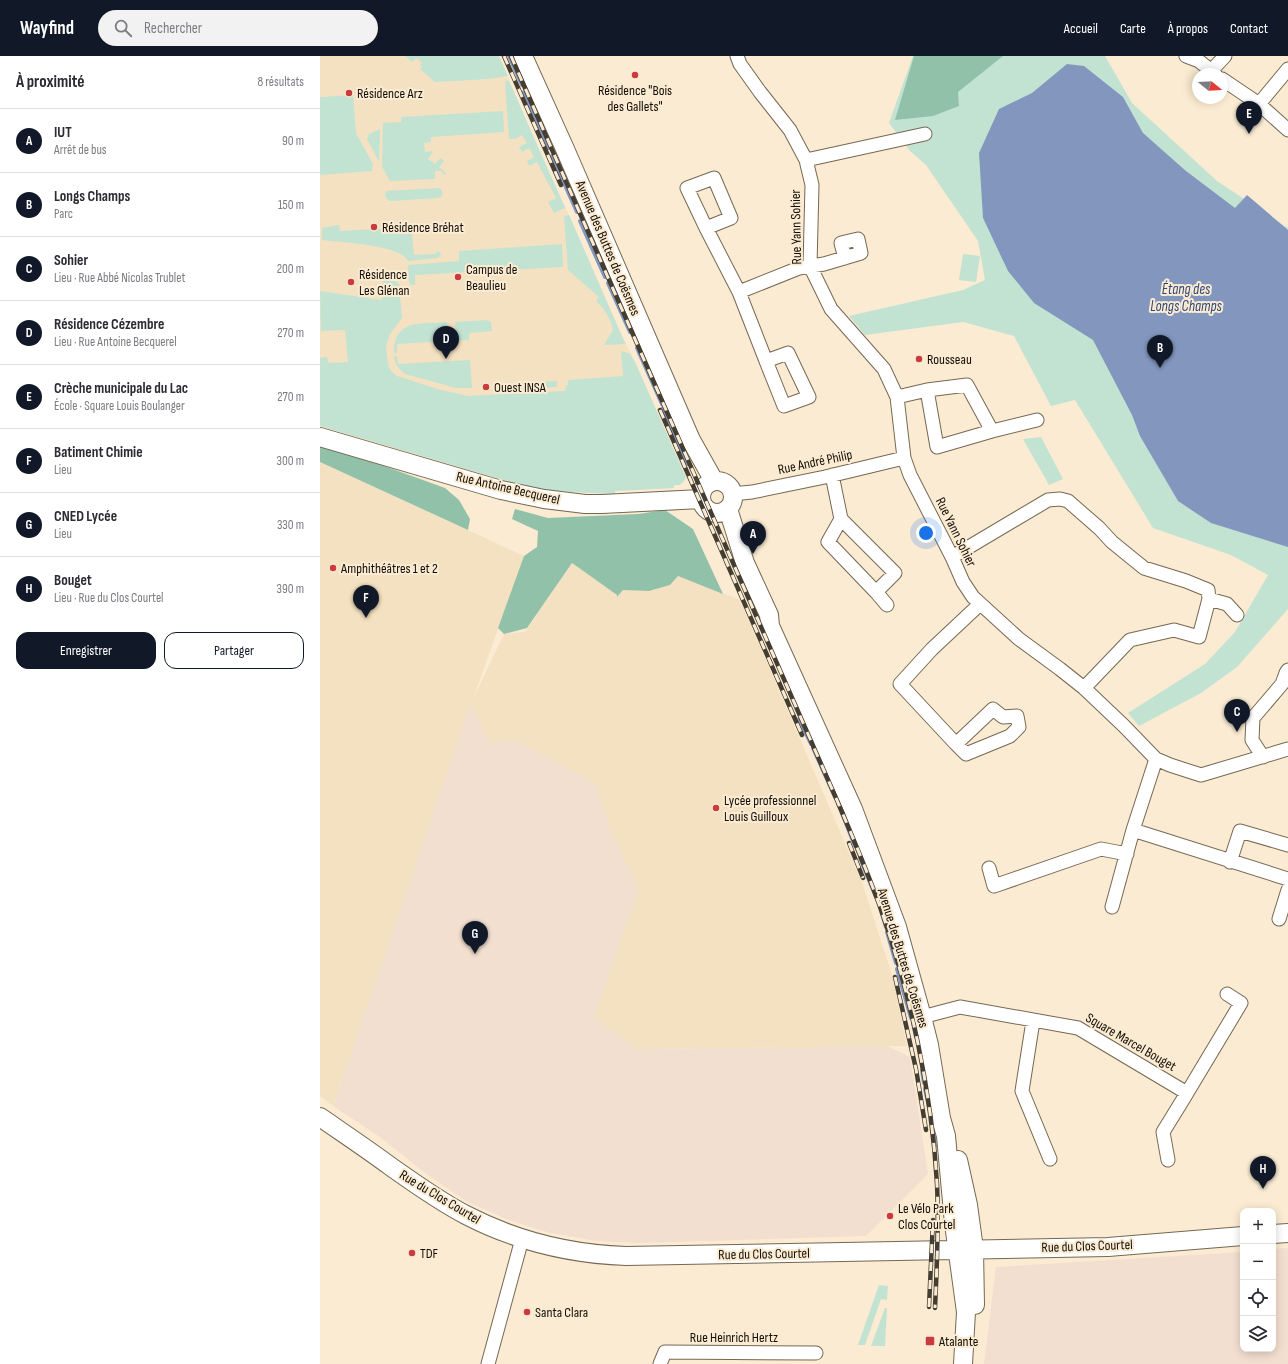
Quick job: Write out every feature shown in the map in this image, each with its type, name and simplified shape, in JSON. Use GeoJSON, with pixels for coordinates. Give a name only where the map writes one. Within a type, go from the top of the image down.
{"type":"FeatureCollection","features":[{"type":"Feature","properties":{"kind":"main road","name":"Avenue des Buttes de Coësmes"},"geometry":{"type":"LineString","coordinates":[[523,56],[565,149],[691,440],[706,489]]}},
{"type":"Feature","properties":{"kind":"main road","name":"Rue Antoine Becquerel"},"geometry":{"type":"LineString","coordinates":[[320,437],[501,490],[544,499],[585,504],[602,504],[706,489]]}},
{"type":"Feature","properties":{"kind":"main road"},"geometry":{"type":"LineString","coordinates":[[720,482],[726,485],[725,505],[705,508],[706,489],[720,482]]}},
{"type":"Feature","properties":{"kind":"main road","name":"Avenue des Buttes de Coësmes"},"geometry":{"type":"LineString","coordinates":[[725,505],[745,562],[769,615],[778,622],[784,634],[815,706],[824,742],[853,809],[897,927],[929,1045],[941,1118],[946,1136],[966,1249]]}},
{"type":"Feature","properties":{"kind":"main road","name":"Rue du Clos Courtel"},"geometry":{"type":"LineString","coordinates":[[320,1117],[446,1204],[483,1223],[522,1239],[579,1252],[626,1256],[1108,1247],[1240,1236]]}},
{"type":"Feature","properties":{"kind":"main road"},"geometry":{"type":"LineString","coordinates":[[1276,1234],[1288,1233]]}},
{"type":"Feature","properties":{"kind":"main road"},"geometry":{"type":"LineString","coordinates":[[963,1364],[966,1312],[966,1249]]}},
{"type":"Feature","properties":{"kind":"main road"},"geometry":{"type":"LineString","coordinates":[[966,1249],[975,1312],[972,1364]]}},
{"type":"Feature","properties":{"kind":"street","name":"Rue Yann Sohier"},"geometry":{"type":"LineString","coordinates":[[737,56],[740,64],[760,92],[790,130],[806,160],[812,186],[810,266],[831,309],[884,369],[897,397],[904,458],[910,475],[952,557],[963,582],[973,597],[1019,639],[1084,688],[1124,726],[1156,760],[1201,775],[1288,749]]}},
{"type":"Feature","properties":{"kind":"street"},"geometry":{"type":"LineString","coordinates":[[1186,56],[1199,61],[1208,68]]}},
{"type":"Feature","properties":{"kind":"street"},"geometry":{"type":"LineString","coordinates":[[1219,68],[1225,56]]}},
{"type":"Feature","properties":{"kind":"street"},"geometry":{"type":"LineString","coordinates":[[1259,104],[1288,70]]}},
{"type":"Feature","properties":{"kind":"street"},"geometry":{"type":"LineString","coordinates":[[1228,83],[1259,104],[1288,130]]}},
{"type":"Feature","properties":{"kind":"street"},"geometry":{"type":"LineString","coordinates":[[806,160],[925,134]]}},
{"type":"Feature","properties":{"kind":"street"},"geometry":{"type":"LineString","coordinates":[[706,228],[739,292],[766,361]]}},
{"type":"Feature","properties":{"kind":"street"},"geometry":{"type":"LineString","coordinates":[[739,292],[799,268],[824,264],[845,258]]}},
{"type":"Feature","properties":{"kind":"street"},"geometry":{"type":"LineString","coordinates":[[897,397],[927,390],[967,385],[992,431]]}},
{"type":"Feature","properties":{"kind":"street"},"geometry":{"type":"LineString","coordinates":[[927,390],[936,447],[1037,420]]}},
{"type":"Feature","properties":{"kind":"street","name":"Rue André Philip"},"geometry":{"type":"LineString","coordinates":[[725,505],[752,492],[904,458]]}},
{"type":"Feature","properties":{"kind":"street"},"geometry":{"type":"LineString","coordinates":[[832,475],[841,519],[894,573],[876,592]]}},
{"type":"Feature","properties":{"kind":"street"},"geometry":{"type":"LineString","coordinates":[[952,557],[1048,500],[1060,499],[1068,502],[1112,542],[1144,568],[1186,581],[1208,590],[1209,599],[1199,637],[1174,630],[1130,640],[1084,688]]}},
{"type":"Feature","properties":{"kind":"street"},"geometry":{"type":"LineString","coordinates":[[841,519],[828,542],[887,605]]}},
{"type":"Feature","properties":{"kind":"street"},"geometry":{"type":"LineString","coordinates":[[1209,599],[1227,604],[1237,615]]}},
{"type":"Feature","properties":{"kind":"street"},"geometry":{"type":"LineString","coordinates":[[956,744],[993,709],[1002,717],[1017,716],[1019,727],[1010,736],[966,754],[956,744],[900,684],[932,649],[980,604]]}},
{"type":"Feature","properties":{"kind":"street"},"geometry":{"type":"LineString","coordinates":[[1263,757],[1252,740],[1253,718],[1285,684],[1286,672],[1288,670]]}},
{"type":"Feature","properties":{"kind":"street"},"geometry":{"type":"LineString","coordinates":[[1112,907],[1133,830],[1156,760]]}},
{"type":"Feature","properties":{"kind":"street"},"geometry":{"type":"LineString","coordinates":[[1133,830],[1230,862],[1288,879]]}},
{"type":"Feature","properties":{"kind":"street"},"geometry":{"type":"LineString","coordinates":[[1230,862],[1240,831],[1288,845]]}},
{"type":"Feature","properties":{"kind":"street"},"geometry":{"type":"LineString","coordinates":[[989,868],[994,886],[1101,849],[1127,854]]}},
{"type":"Feature","properties":{"kind":"street"},"geometry":{"type":"LineString","coordinates":[[1279,919],[1288,890]]}},
{"type":"Feature","properties":{"kind":"street"},"geometry":{"type":"LineString","coordinates":[[1168,1160],[1163,1132],[1241,1003],[1227,994]]}},
{"type":"Feature","properties":{"kind":"street","name":"Square Marcel Bouget"},"geometry":{"type":"LineString","coordinates":[[922,1017],[960,1007],[1078,1028],[1187,1093]]}},
{"type":"Feature","properties":{"kind":"street"},"geometry":{"type":"LineString","coordinates":[[1034,1021],[1022,1091],[1050,1159]]}},
{"type":"Feature","properties":{"kind":"street"},"geometry":{"type":"LineString","coordinates":[[488,1364],[522,1239]]}},
{"type":"Feature","properties":{"kind":"street","name":"Rue Heinrich Hertz"},"geometry":{"type":"LineString","coordinates":[[660,1364],[665,1352],[816,1353]]}},
{"type":"Feature","properties":{"kind":"shaded area","name":"Campus de Beaulieu"},"geometry":{"type":"Polygon","coordinates":[[[320,56],[499,56],[538,148],[685,475],[686,478],[680,485],[674,485],[674,488],[615,491],[615,494],[552,491],[505,481],[320,426],[320,56]]]}},
{"type":"Feature","properties":{"kind":"shaded area","name":"Lycée professionnel Louis Guilloux"},"geometry":{"type":"Polygon","coordinates":[[[320,462],[524,556],[473,699],[504,634],[525,632],[572,563],[618,596],[623,590],[649,591],[670,585],[678,576],[740,600],[863,885],[892,975],[907,1046],[637,1049],[594,1017],[639,889],[611,831],[596,784],[516,740],[490,743],[470,704],[333,1106],[320,1096],[320,462]]]}},
{"type":"Feature","properties":{"kind":"shaded area"},"geometry":{"type":"Polygon","coordinates":[[[470,704],[490,742],[516,740],[596,784],[611,831],[639,889],[594,1017],[637,1049],[887,1046],[910,1057],[928,1174],[866,1236],[639,1243],[597,1241],[550,1233],[506,1219],[466,1201],[425,1173],[380,1137],[333,1106],[470,704]]]}},
{"type":"Feature","properties":{"kind":"shaded area"},"geometry":{"type":"Polygon","coordinates":[[[1288,1248],[1288,1364],[984,1364],[996,1267],[1240,1252],[1240,1352],[1276,1352],[1276,1249],[1288,1248]]]}},
{"type":"Feature","properties":{"kind":"green space"},"geometry":{"type":"Polygon","coordinates":[[[405,56],[499,56],[508,76],[488,79],[435,82],[420,69],[422,67],[420,65],[422,63],[417,58],[412,62],[405,56]]]}},
{"type":"Feature","properties":{"kind":"green space","name":"Étang des Longs Champs"},"geometry":{"type":"Polygon","coordinates":[[[913,56],[1105,56],[1132,103],[1217,181],[1288,228],[1288,609],[1237,667],[1201,693],[1139,726],[1128,713],[1205,664],[1235,632],[1268,575],[1231,555],[1153,528],[1075,400],[1051,406],[1014,336],[963,322],[865,335],[849,316],[963,290],[985,280],[978,241],[926,165],[910,151],[889,123],[913,56]]]}},
{"type":"Feature","properties":{"kind":"green space"},"geometry":{"type":"Polygon","coordinates":[[[914,56],[1003,56],[958,92],[959,106],[933,116],[895,120],[914,56]]]}},
{"type":"Feature","properties":{"kind":"green space"},"geometry":{"type":"Polygon","coordinates":[[[505,81],[509,81],[565,208],[554,213],[548,202],[556,198],[537,162],[529,166],[527,161],[534,157],[529,148],[522,152],[519,147],[527,143],[522,135],[515,139],[509,139],[505,81]]]}},
{"type":"Feature","properties":{"kind":"green space"},"geometry":{"type":"Polygon","coordinates":[[[353,95],[356,133],[373,164],[372,171],[320,175],[320,97],[353,95]]]}},
{"type":"Feature","properties":{"kind":"green space"},"geometry":{"type":"Polygon","coordinates":[[[503,111],[504,132],[431,137],[431,142],[424,143],[425,152],[433,152],[428,159],[435,164],[441,158],[444,161],[439,167],[447,174],[443,174],[442,171],[435,171],[435,179],[390,181],[382,167],[383,123],[401,122],[401,117],[503,111]]]}},
{"type":"Feature","properties":{"kind":"green space"},"geometry":{"type":"Polygon","coordinates":[[[380,129],[379,162],[367,139],[369,134],[380,129]]]}},
{"type":"Feature","properties":{"kind":"green space"},"geometry":{"type":"Polygon","coordinates":[[[438,188],[442,193],[442,196],[439,198],[390,201],[386,198],[385,193],[387,191],[438,188]]]}},
{"type":"Feature","properties":{"kind":"green space"},"geometry":{"type":"Polygon","coordinates":[[[569,215],[626,344],[604,345],[613,330],[607,314],[596,301],[599,297],[568,270],[564,216],[569,215]]]}},
{"type":"Feature","properties":{"kind":"green space"},"geometry":{"type":"Polygon","coordinates":[[[339,225],[340,231],[412,227],[412,230],[408,231],[409,234],[412,234],[414,255],[436,254],[436,252],[440,252],[441,256],[437,258],[408,261],[394,251],[382,248],[355,243],[322,240],[322,228],[339,225]]]}},
{"type":"Feature","properties":{"kind":"green space"},"geometry":{"type":"Polygon","coordinates":[[[562,244],[563,267],[415,275],[415,285],[411,285],[409,282],[408,265],[459,261],[459,251],[562,244]]]}},
{"type":"Feature","properties":{"kind":"green space"},"geometry":{"type":"Polygon","coordinates":[[[963,254],[980,256],[976,282],[959,280],[963,254]]]}},
{"type":"Feature","properties":{"kind":"green space"},"geometry":{"type":"Polygon","coordinates":[[[382,279],[395,281],[399,284],[402,318],[390,334],[386,346],[388,365],[392,372],[397,376],[441,390],[468,396],[565,391],[566,386],[568,385],[568,380],[623,376],[621,351],[630,354],[635,362],[686,478],[680,485],[674,485],[674,488],[615,491],[615,494],[552,491],[521,485],[320,426],[320,358],[327,357],[328,363],[348,362],[345,330],[321,331],[320,291],[381,300],[385,290],[387,290],[388,287],[383,285],[382,279]]]}},
{"type":"Feature","properties":{"kind":"green space"},"geometry":{"type":"Polygon","coordinates":[[[487,320],[491,322],[492,331],[469,333],[469,340],[456,341],[455,322],[487,320]]]}},
{"type":"Feature","properties":{"kind":"green space"},"geometry":{"type":"Polygon","coordinates":[[[446,322],[448,324],[449,341],[397,344],[397,353],[394,353],[395,342],[398,334],[404,329],[419,324],[446,322]]]}},
{"type":"Feature","properties":{"kind":"green space"},"geometry":{"type":"Polygon","coordinates":[[[397,356],[398,364],[470,360],[472,388],[456,388],[405,374],[396,365],[394,357],[397,356]]]}},
{"type":"Feature","properties":{"kind":"green space"},"geometry":{"type":"Polygon","coordinates":[[[557,381],[557,387],[518,390],[518,383],[557,381]]]}},
{"type":"Feature","properties":{"kind":"green space"},"geometry":{"type":"Polygon","coordinates":[[[1041,437],[1063,479],[1049,485],[1023,439],[1041,437]]]}},
{"type":"Feature","properties":{"kind":"green space"},"geometry":{"type":"Polygon","coordinates":[[[320,446],[340,450],[445,488],[459,500],[470,519],[468,530],[320,462],[320,446]]]}},
{"type":"Feature","properties":{"kind":"green space"},"geometry":{"type":"Polygon","coordinates":[[[515,509],[548,518],[638,514],[665,510],[693,529],[723,594],[678,576],[670,585],[649,591],[623,590],[617,597],[617,595],[572,563],[527,628],[504,634],[498,628],[524,556],[537,547],[538,531],[512,519],[515,509]]]}},
{"type":"Feature","properties":{"kind":"green space"},"geometry":{"type":"Polygon","coordinates":[[[879,1285],[888,1286],[887,1300],[881,1299],[865,1345],[858,1345],[879,1285]]]}},
{"type":"Feature","properties":{"kind":"green space"},"geometry":{"type":"Polygon","coordinates":[[[885,1308],[887,1308],[885,1346],[871,1346],[885,1308]]]}},
{"type":"Feature","properties":{"kind":"water","name":"Étang des Longs Champs"},"geometry":{"type":"Polygon","coordinates":[[[1067,64],[1084,66],[1123,97],[1143,133],[1186,171],[1235,208],[1247,195],[1288,230],[1288,547],[1211,523],[1178,501],[1140,436],[1132,415],[1093,340],[1034,303],[1008,271],[983,218],[979,153],[999,109],[1032,93],[1067,64]]]}},
{"type":"Feature","properties":{"kind":"waterway"},"geometry":{"type":"LineString","coordinates":[[509,56],[522,85]]}},
{"type":"Feature","properties":{"kind":"waterway"},"geometry":{"type":"LineString","coordinates":[[524,92],[549,148]]}},
{"type":"Feature","properties":{"kind":"waterway"},"geometry":{"type":"LineString","coordinates":[[552,156],[577,212]]}},
{"type":"Feature","properties":{"kind":"waterway"},"geometry":{"type":"LineString","coordinates":[[580,221],[605,277]]}},
{"type":"Feature","properties":{"kind":"waterway"},"geometry":{"type":"LineString","coordinates":[[608,283],[630,332]]}},
{"type":"Feature","properties":{"kind":"waterway"},"geometry":{"type":"LineString","coordinates":[[637,348],[662,404]]}},
{"type":"Feature","properties":{"kind":"waterway"},"geometry":{"type":"LineString","coordinates":[[663,408],[688,464]]}},
{"type":"Feature","properties":{"kind":"waterway"},"geometry":{"type":"LineString","coordinates":[[799,719],[811,744]]}},
{"type":"Feature","properties":{"kind":"waterway"},"geometry":{"type":"LineString","coordinates":[[813,748],[835,797]]}},
{"type":"Feature","properties":{"kind":"waterway"},"geometry":{"type":"LineString","coordinates":[[838,803],[855,846]]}},
{"type":"Feature","properties":{"kind":"waterway"},"geometry":{"type":"LineString","coordinates":[[860,858],[876,897]]}},
{"type":"Feature","properties":{"kind":"waterway"},"geometry":{"type":"LineString","coordinates":[[881,910],[886,927]]}},
{"type":"Feature","properties":{"kind":"waterway"},"geometry":{"type":"LineString","coordinates":[[887,932],[896,963]]}},
{"type":"Feature","properties":{"kind":"waterway"},"geometry":{"type":"LineString","coordinates":[[897,969],[911,1018]]}},
{"type":"Feature","properties":{"kind":"waterway"},"geometry":{"type":"LineString","coordinates":[[913,1023],[916,1037]]}},
{"type":"Feature","properties":{"kind":"waterway"},"geometry":{"type":"LineString","coordinates":[[922,1070],[924,1083]]}},
{"type":"Feature","properties":{"kind":"waterway"},"geometry":{"type":"LineString","coordinates":[[925,1089],[931,1115],[935,1146]]}},
{"type":"Feature","properties":{"kind":"railway"},"geometry":{"type":"LineString","coordinates":[[504,56],[561,185]]}},
{"type":"Feature","properties":{"kind":"railway"},"geometry":{"type":"LineString","coordinates":[[511,56],[836,798],[879,904],[910,1007],[925,1078],[930,1114],[938,1199],[938,1246],[935,1308]]}},
{"type":"Feature","properties":{"kind":"railway"},"geometry":{"type":"LineString","coordinates":[[660,410],[802,735]]}},
{"type":"Feature","properties":{"kind":"railway"},"geometry":{"type":"LineString","coordinates":[[849,843],[863,878]]}},
{"type":"Feature","properties":{"kind":"railway"},"geometry":{"type":"LineString","coordinates":[[895,977],[916,1069],[926,1130]]}},
{"type":"Feature","properties":{"kind":"railway"},"geometry":{"type":"LineString","coordinates":[[929,1307],[933,1220]]}},
{"type":"Feature","properties":{"kind":"place","name":"Résidence \"Bois des Gallets\""},"geometry":{"type":"Point","coordinates":[635,75]}},
{"type":"Feature","properties":{"kind":"place","name":"Résidence Arz"},"geometry":{"type":"Point","coordinates":[349,93]}},
{"type":"Feature","properties":{"kind":"place","name":"Crèche municipale du Lac"},"geometry":{"type":"Point","coordinates":[1249,134]}},
{"type":"Feature","properties":{"kind":"place","name":"Résidence Bréhat"},"geometry":{"type":"Point","coordinates":[374,227]}},
{"type":"Feature","properties":{"kind":"place","name":"Campus de Beaulieu"},"geometry":{"type":"Point","coordinates":[458,277]}},
{"type":"Feature","properties":{"kind":"place","name":"Résidence Les Glénan"},"geometry":{"type":"Point","coordinates":[351,282]}},
{"type":"Feature","properties":{"kind":"place","name":"Résidence Cézembre"},"geometry":{"type":"Point","coordinates":[446,359]}},
{"type":"Feature","properties":{"kind":"place","name":"Rousseau"},"geometry":{"type":"Point","coordinates":[919,359]}},
{"type":"Feature","properties":{"kind":"place","name":"Longs Champs"},"geometry":{"type":"Point","coordinates":[1160,368]}},
{"type":"Feature","properties":{"kind":"place","name":"Ouest INSA"},"geometry":{"type":"Point","coordinates":[486,387]}},
{"type":"Feature","properties":{"kind":"place","name":"IUT"},"geometry":{"type":"Point","coordinates":[753,554]}},
{"type":"Feature","properties":{"kind":"place","name":"Amphithéâtres 1 et 2"},"geometry":{"type":"Point","coordinates":[333,568]}},
{"type":"Feature","properties":{"kind":"place","name":"Batiment Chimie"},"geometry":{"type":"Point","coordinates":[366,618]}},
{"type":"Feature","properties":{"kind":"place","name":"Sohier"},"geometry":{"type":"Point","coordinates":[1237,732]}},
{"type":"Feature","properties":{"kind":"place","name":"Lycée professionnel Louis Guilloux"},"geometry":{"type":"Point","coordinates":[716,808]}},
{"type":"Feature","properties":{"kind":"place","name":"CNED Lycée"},"geometry":{"type":"Point","coordinates":[475,954]}},
{"type":"Feature","properties":{"kind":"place","name":"Bouget"},"geometry":{"type":"Point","coordinates":[1263,1189]}},
{"type":"Feature","properties":{"kind":"place","name":"Le Vélo Park Clos Courtel"},"geometry":{"type":"Point","coordinates":[890,1216]}},
{"type":"Feature","properties":{"kind":"place","name":"TDF"},"geometry":{"type":"Point","coordinates":[412,1253]}},
{"type":"Feature","properties":{"kind":"place","name":"Santa Clara"},"geometry":{"type":"Point","coordinates":[527,1312]}},
{"type":"Feature","properties":{"kind":"place","name":"Atalante"},"geometry":{"type":"Point","coordinates":[930,1341]}}]}
